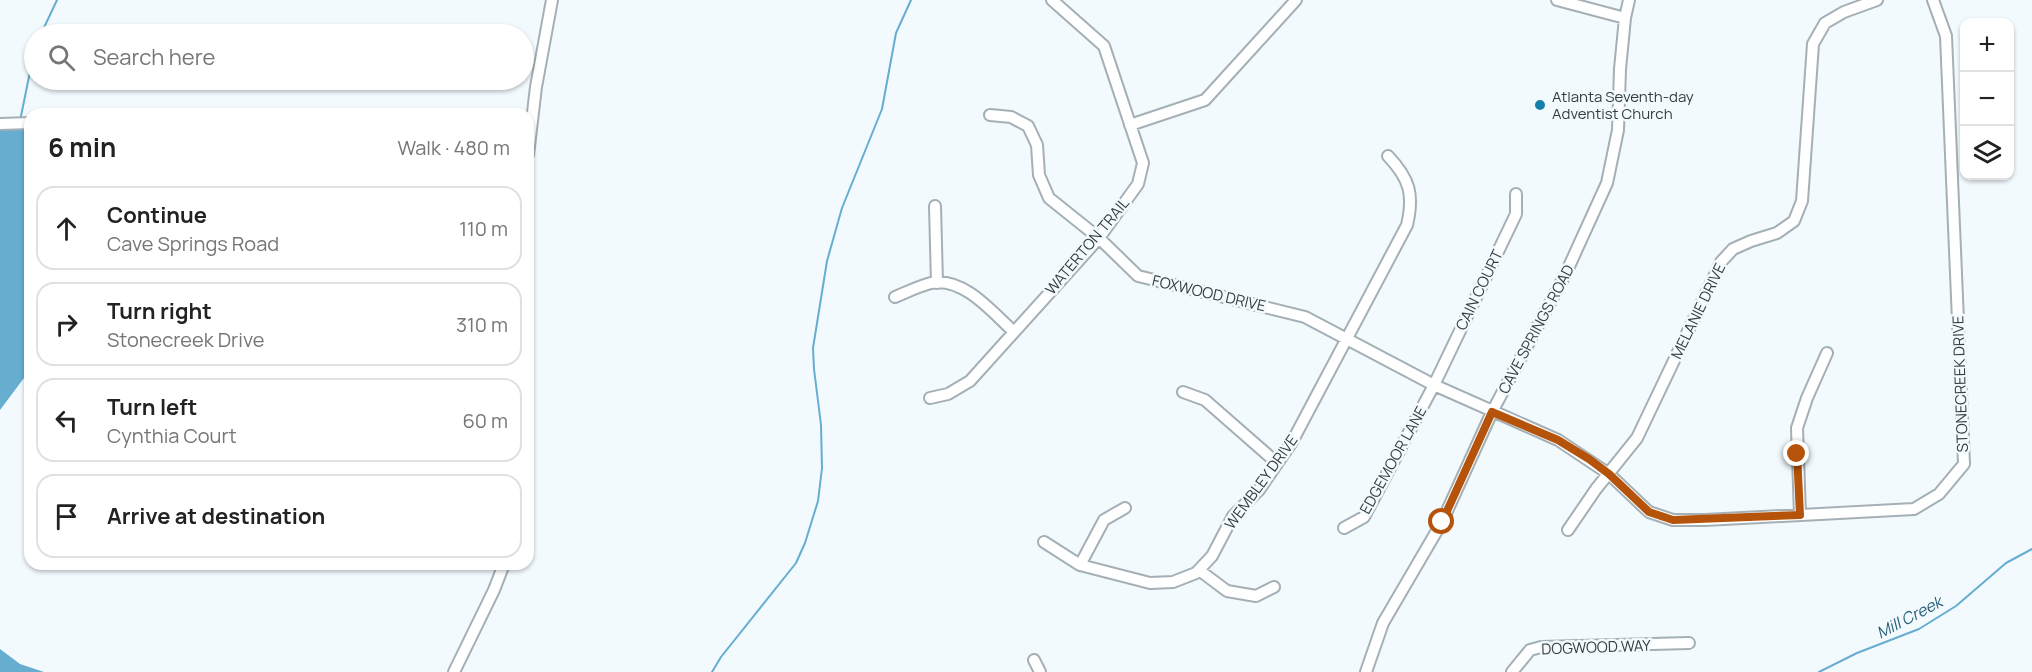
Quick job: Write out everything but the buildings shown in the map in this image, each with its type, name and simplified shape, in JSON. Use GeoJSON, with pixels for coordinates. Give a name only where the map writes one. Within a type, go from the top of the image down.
{"type":"FeatureCollection","features":[{"type":"Feature","properties":{"kind":"street"},"geometry":{"type":"LineString","coordinates":[[534,108],[552,0]]}},
{"type":"Feature","properties":{"kind":"street","name":"WATERTON TRAIL"},"geometry":{"type":"LineString","coordinates":[[930,398],[948,394],[970,381],[1098,237],[1138,184],[1143,163],[1104,46],[1052,0]]}},
{"type":"Feature","properties":{"kind":"street"},"geometry":{"type":"LineString","coordinates":[[1130,125],[1205,100],[1296,0]]}},
{"type":"Feature","properties":{"kind":"street"},"geometry":{"type":"LineString","coordinates":[[1557,0],[1625,18]]}},
{"type":"Feature","properties":{"kind":"street","name":"CAVE SPRINGS ROAD"},"geometry":{"type":"LineString","coordinates":[[1366,672],[1383,623],[1442,522],[1492,412],[1566,273],[1607,183],[1617,130],[1620,69],[1629,0]]}},
{"type":"Feature","properties":{"kind":"street","name":"MELANIE DRIVE"},"geometry":{"type":"LineString","coordinates":[[1568,530],[1596,489],[1637,438],[1721,262],[1733,249],[1777,233],[1794,221],[1802,201],[1813,44],[1825,23],[1844,12],[1876,0]]}},
{"type":"Feature","properties":{"kind":"street","name":"STONECREEK DRIVE"},"geometry":{"type":"LineString","coordinates":[[1492,412],[1558,440],[1609,474],[1649,512],[1673,520],[1914,509],[1939,494],[1964,464],[1946,36],[1934,0]]}},
{"type":"Feature","properties":{"kind":"street","name":"FOXWOOD DRIVE"},"geometry":{"type":"LineString","coordinates":[[990,115],[1011,117],[1028,126],[1038,146],[1039,175],[1049,198],[1098,237],[1138,276],[1305,317],[1434,385],[1492,412]]}},
{"type":"Feature","properties":{"kind":"street"},"geometry":{"type":"LineString","coordinates":[[0,124],[24,123]]}},
{"type":"Feature","properties":{"kind":"street","name":"WEMBLEY DRIVE"},"geometry":{"type":"LineString","coordinates":[[1044,542],[1080,565],[1150,583],[1173,582],[1196,573],[1212,556],[1233,516],[1259,490],[1292,442],[1407,225],[1412,206],[1410,192],[1400,168],[1388,156]]}},
{"type":"Feature","properties":{"kind":"street","name":"CAIN COURT"},"geometry":{"type":"LineString","coordinates":[[1434,385],[1516,214],[1516,194]]}},
{"type":"Feature","properties":{"kind":"street"},"geometry":{"type":"LineString","coordinates":[[935,206],[937,283]]}},
{"type":"Feature","properties":{"kind":"street"},"geometry":{"type":"LineString","coordinates":[[896,297],[932,283],[949,282],[977,297],[1014,332]]}},
{"type":"Feature","properties":{"kind":"street"},"geometry":{"type":"LineString","coordinates":[[1800,515],[1797,428],[1807,398],[1827,353]]}},
{"type":"Feature","properties":{"kind":"street","name":"EDGEMOOR LANE"},"geometry":{"type":"LineString","coordinates":[[1344,528],[1364,517],[1434,385]]}},
{"type":"Feature","properties":{"kind":"street"},"geometry":{"type":"LineString","coordinates":[[1183,392],[1205,400],[1276,464]]}},
{"type":"Feature","properties":{"kind":"street"},"geometry":{"type":"LineString","coordinates":[[1080,565],[1104,520],[1125,508]]}},
{"type":"Feature","properties":{"kind":"street"},"geometry":{"type":"LineString","coordinates":[[454,672],[502,570]]}},
{"type":"Feature","properties":{"kind":"street"},"geometry":{"type":"LineString","coordinates":[[1199,570],[1227,591],[1256,596],[1274,587]]}},
{"type":"Feature","properties":{"kind":"street","name":"DOGWOOD WAY"},"geometry":{"type":"LineString","coordinates":[[1512,672],[1530,650],[1541,647],[1689,643]]}},
{"type":"Feature","properties":{"kind":"street"},"geometry":{"type":"LineString","coordinates":[[1034,660],[1040,672]]}},
{"type":"Feature","properties":{"kind":"water"},"geometry":{"type":"Polygon","coordinates":[[[24,128],[24,378],[0,410],[0,130],[24,128]]]}},
{"type":"Feature","properties":{"kind":"water"},"geometry":{"type":"Polygon","coordinates":[[[0,649],[20,664],[44,672],[0,672],[0,649]]]}},
{"type":"Feature","properties":{"kind":"waterway"},"geometry":{"type":"LineString","coordinates":[[46,24],[57,0]]}},
{"type":"Feature","properties":{"kind":"waterway"},"geometry":{"type":"LineString","coordinates":[[712,672],[721,657],[796,563],[818,501],[822,468],[821,425],[813,348],[827,261],[842,208],[882,109],[896,33],[911,0]]}},
{"type":"Feature","properties":{"kind":"waterway"},"geometry":{"type":"LineString","coordinates":[[20,121],[26,90]]}},
{"type":"Feature","properties":{"kind":"waterway","name":"Mill Creek"},"geometry":{"type":"LineString","coordinates":[[1819,672],[1857,653],[1919,629],[1956,606],[2006,563],[2032,549]]}},
{"type":"Feature","properties":{"kind":"place","name":"Atlanta Seventh-day Adventist Church"},"geometry":{"type":"Point","coordinates":[1540,105]}},
{"type":"Feature","properties":{"kind":"route"},"geometry":{"type":"LineString","coordinates":[[1442,522],[1492,412],[1558,440],[1609,474],[1649,512],[1673,520],[1800,515],[1797,454]]}}]}
